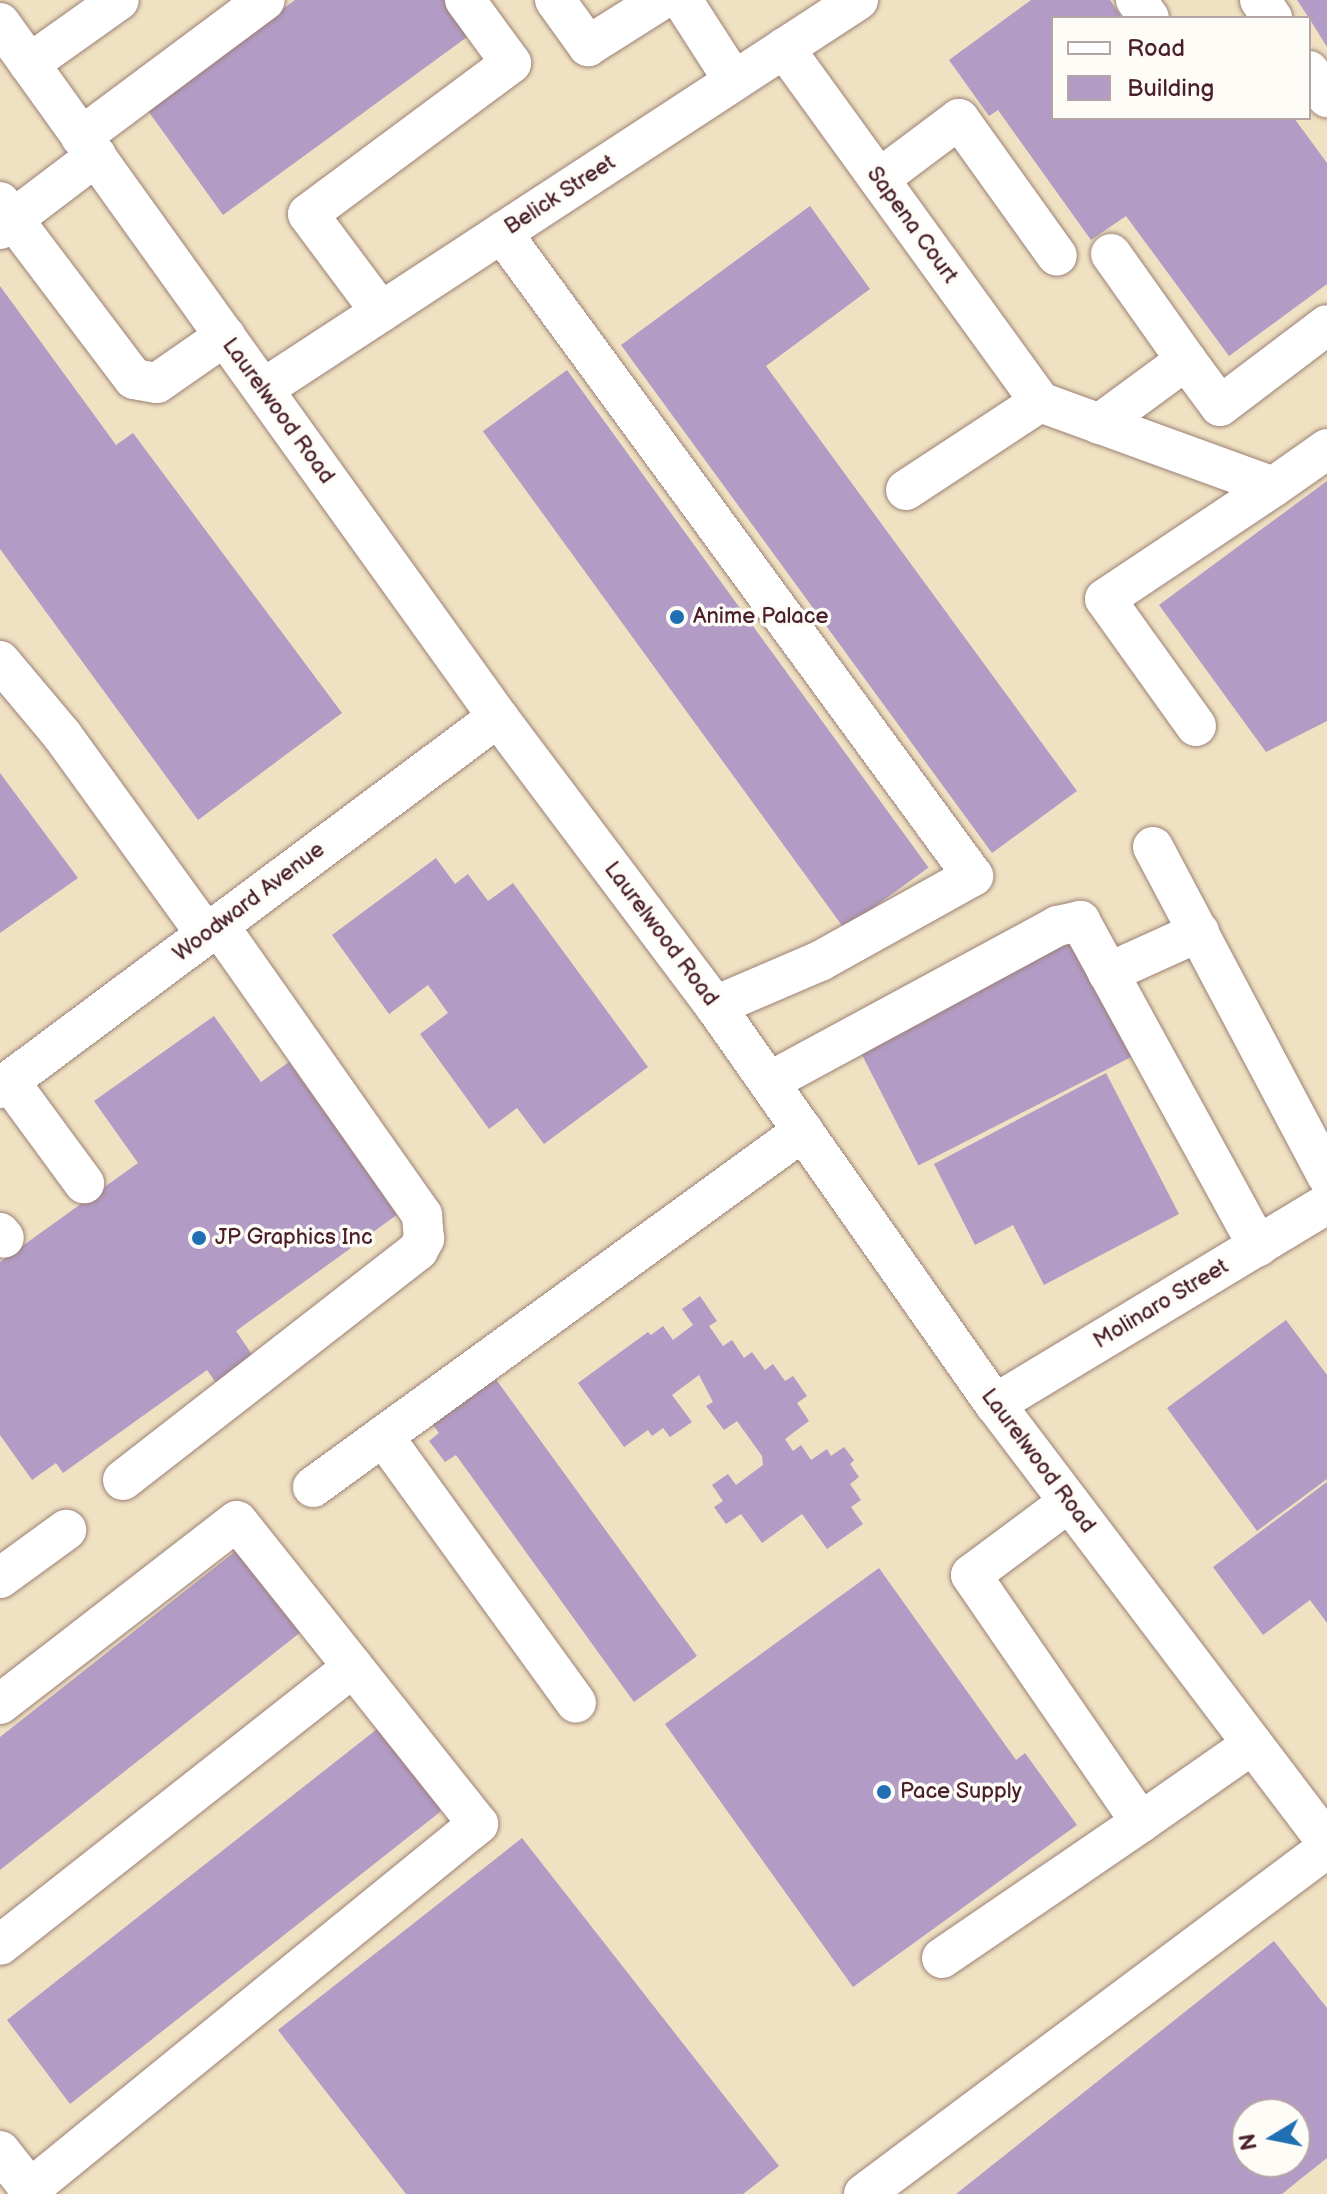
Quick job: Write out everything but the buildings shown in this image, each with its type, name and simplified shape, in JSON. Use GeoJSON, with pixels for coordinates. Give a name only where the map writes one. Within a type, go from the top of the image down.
{"type":"FeatureCollection","features":[{"type":"Feature","properties":{"kind":"street"},"geometry":{"type":"LineString","coordinates":[[29,64],[119,0]]}},
{"type":"Feature","properties":{"kind":"street"},"geometry":{"type":"LineString","coordinates":[[225,336],[157,383],[144,385],[134,379],[4,217],[265,0]]}},
{"type":"Feature","properties":{"kind":"street"},"geometry":{"type":"LineString","coordinates":[[381,312],[308,214],[511,63],[465,0]]}},
{"type":"Feature","properties":{"kind":"street"},"geometry":{"type":"LineString","coordinates":[[555,0],[588,46],[661,0]]}},
{"type":"Feature","properties":{"kind":"street"},"geometry":{"type":"LineString","coordinates":[[682,0],[734,81]]}},
{"type":"Feature","properties":{"kind":"street","name":"Belick Street"},"geometry":{"type":"LineString","coordinates":[[263,389],[858,0]]}},
{"type":"Feature","properties":{"kind":"street","name":"Laurelwood Road"},"geometry":{"type":"LineString","coordinates":[[0,23],[498,717],[715,1006],[995,1404],[1327,1845]]}},
{"type":"Feature","properties":{"kind":"street","name":"Sapena Court"},"geometry":{"type":"LineString","coordinates":[[784,48],[1040,402]]}},
{"type":"Feature","properties":{"kind":"street"},"geometry":{"type":"LineString","coordinates":[[1311,74],[1327,97]]}},
{"type":"Feature","properties":{"kind":"street"},"geometry":{"type":"LineString","coordinates":[[879,179],[959,119],[1057,256]]}},
{"type":"Feature","properties":{"kind":"street"},"geometry":{"type":"LineString","coordinates":[[502,233],[973,876],[820,961],[715,1006]]}},
{"type":"Feature","properties":{"kind":"street"},"geometry":{"type":"LineString","coordinates":[[1111,254],[1220,406],[1327,325]]}},
{"type":"Feature","properties":{"kind":"street"},"geometry":{"type":"LineString","coordinates":[[1099,424],[1186,360]]}},
{"type":"Feature","properties":{"kind":"street"},"geometry":{"type":"LineString","coordinates":[[906,490],[1040,402],[1273,487]]}},
{"type":"Feature","properties":{"kind":"street"},"geometry":{"type":"LineString","coordinates":[[1196,726],[1105,599],[1327,449]]}},
{"type":"Feature","properties":{"kind":"street"},"geometry":{"type":"LineString","coordinates":[[0,661],[62,735],[212,929],[422,1215],[424,1239],[406,1259],[123,1480]]}},
{"type":"Feature","properties":{"kind":"street","name":"Woodward Avenue"},"geometry":{"type":"LineString","coordinates":[[5,1084],[498,717]]}},
{"type":"Feature","properties":{"kind":"street"},"geometry":{"type":"LineString","coordinates":[[1153,847],[1199,932],[1324,1205]]}},
{"type":"Feature","properties":{"kind":"street"},"geometry":{"type":"LineString","coordinates":[[769,1082],[1057,926],[1080,921],[1258,1246]]}},
{"type":"Feature","properties":{"kind":"street"},"geometry":{"type":"LineString","coordinates":[[1108,973],[1199,932]]}},
{"type":"Feature","properties":{"kind":"street"},"geometry":{"type":"LineString","coordinates":[[5,1084],[84,1183]]}},
{"type":"Feature","properties":{"kind":"street"},"geometry":{"type":"LineString","coordinates":[[313,1487],[803,1131]]}},
{"type":"Feature","properties":{"kind":"street","name":"Molinaro Street"},"geometry":{"type":"LineString","coordinates":[[995,1404],[1324,1205]]}},
{"type":"Feature","properties":{"kind":"street"},"geometry":{"type":"LineString","coordinates":[[383,1436],[576,1703]]}},
{"type":"Feature","properties":{"kind":"street"},"geometry":{"type":"LineString","coordinates":[[1069,1502],[971,1575],[1141,1822]]}},
{"type":"Feature","properties":{"kind":"street"},"geometry":{"type":"LineString","coordinates":[[0,1704],[237,1521],[478,1824],[32,2192],[0,2151]]}},
{"type":"Feature","properties":{"kind":"street"},"geometry":{"type":"LineString","coordinates":[[0,1578],[66,1530]]}},
{"type":"Feature","properties":{"kind":"street"},"geometry":{"type":"LineString","coordinates":[[0,1945],[353,1667]]}},
{"type":"Feature","properties":{"kind":"street"},"geometry":{"type":"LineString","coordinates":[[942,1958],[1253,1744]]}},
{"type":"Feature","properties":{"kind":"street"},"geometry":{"type":"LineString","coordinates":[[864,2194],[1327,1845]]}},
{"type":"Feature","properties":{"kind":"place","name":"Anime Palace"},"geometry":{"type":"Point","coordinates":[677,617]}},
{"type":"Feature","properties":{"kind":"place","name":"JP Graphics Inc"},"geometry":{"type":"Point","coordinates":[199,1238]}},
{"type":"Feature","properties":{"kind":"place","name":"Pace Supply"},"geometry":{"type":"Point","coordinates":[884,1792]}}]}
